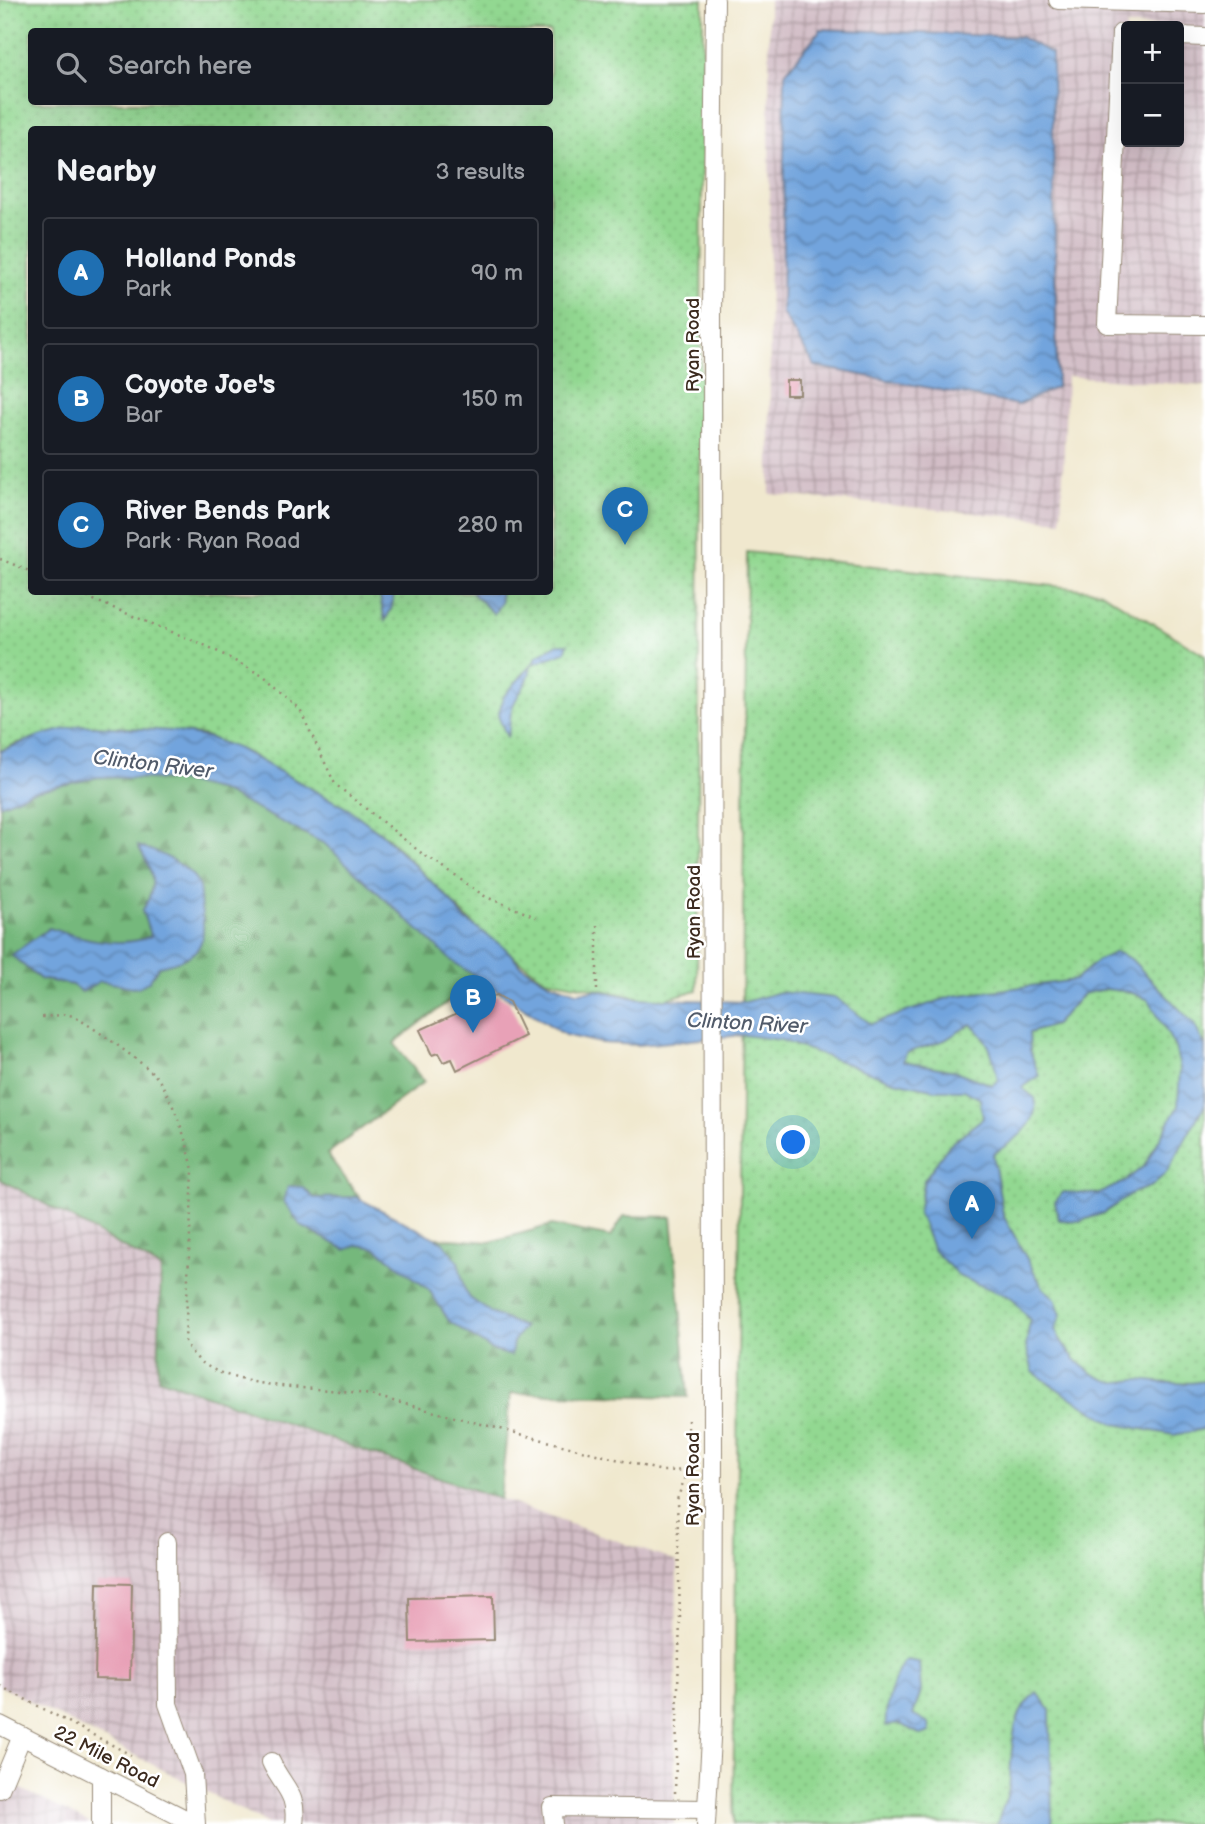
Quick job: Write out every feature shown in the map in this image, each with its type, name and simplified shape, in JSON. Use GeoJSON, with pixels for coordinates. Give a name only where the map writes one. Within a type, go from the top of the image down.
{"type":"FeatureCollection","features":[{"type":"Feature","properties":{"kind":"street","name":"Ryan Road"},"geometry":{"type":"LineString","coordinates":[[706,1817],[712,1722],[715,953],[712,313],[715,0]]}},
{"type":"Feature","properties":{"kind":"street"},"geometry":{"type":"LineString","coordinates":[[1058,0],[1205,4]]}},
{"type":"Feature","properties":{"kind":"street"},"geometry":{"type":"LineString","coordinates":[[1121,33],[1107,324],[1205,325]]}},
{"type":"Feature","properties":{"kind":"street"},"geometry":{"type":"LineString","coordinates":[[1184,36],[1205,37]]}},
{"type":"Feature","properties":{"kind":"street"},"geometry":{"type":"LineString","coordinates":[[167,1542],[168,1704],[193,1774],[195,1824]]}},
{"type":"Feature","properties":{"kind":"street","name":"22 Mile Road"},"geometry":{"type":"LineString","coordinates":[[0,1726],[101,1776],[169,1818],[195,1824]]}},
{"type":"Feature","properties":{"kind":"street"},"geometry":{"type":"LineString","coordinates":[[0,1789],[22,1737]]}},
{"type":"Feature","properties":{"kind":"street"},"geometry":{"type":"LineString","coordinates":[[271,1762],[278,1777],[294,1796],[294,1824]]}},
{"type":"Feature","properties":{"kind":"street"},"geometry":{"type":"LineString","coordinates":[[101,1776],[101,1824]]}},
{"type":"Feature","properties":{"kind":"street"},"geometry":{"type":"LineString","coordinates":[[554,1824],[552,1807],[673,1808],[706,1817]]}},
{"type":"Feature","properties":{"kind":"path"},"geometry":{"type":"LineString","coordinates":[[0,559],[28,570]]}},
{"type":"Feature","properties":{"kind":"path"},"geometry":{"type":"LineString","coordinates":[[81,595],[209,647],[263,676],[300,710],[335,784],[420,852],[486,897],[536,917]]}},
{"type":"Feature","properties":{"kind":"path"},"geometry":{"type":"LineString","coordinates":[[597,921],[597,990]]}},
{"type":"Feature","properties":{"kind":"path"},"geometry":{"type":"LineString","coordinates":[[42,1017],[70,1015],[86,1022],[154,1074],[164,1093],[189,1152],[193,1170],[185,1341],[191,1355],[204,1366],[221,1374],[263,1384],[338,1388],[360,1393],[571,1450],[662,1471],[713,1471]]}},
{"type":"Feature","properties":{"kind":"path"},"geometry":{"type":"LineString","coordinates":[[688,1420],[688,1442]]}},
{"type":"Feature","properties":{"kind":"path"},"geometry":{"type":"LineString","coordinates":[[673,1808],[677,1776],[680,1618],[676,1507],[690,1463]]}},
{"type":"Feature","properties":{"kind":"path"},"geometry":{"type":"LineString","coordinates":[[0,1686],[131,1755]]}},
{"type":"Feature","properties":{"kind":"shaded area"},"geometry":{"type":"Polygon","coordinates":[[[769,0],[1205,0],[1205,386],[1067,376],[1061,521],[770,494],[769,0]]]}},
{"type":"Feature","properties":{"kind":"shaded area"},"geometry":{"type":"Polygon","coordinates":[[[0,1179],[161,1268],[158,1378],[677,1562],[674,1824],[268,1824],[0,1686],[0,1179]]]}},
{"type":"Feature","properties":{"kind":"shaded area"},"geometry":{"type":"Polygon","coordinates":[[[0,1778],[91,1824],[0,1824],[0,1778]]]}},
{"type":"Feature","properties":{"kind":"green space"},"geometry":{"type":"Polygon","coordinates":[[[0,0],[703,0],[697,990],[658,1001],[545,979],[484,935],[385,835],[323,802],[250,754],[203,735],[117,727],[17,743],[0,751],[0,0]]]}},
{"type":"Feature","properties":{"kind":"green space"},"geometry":{"type":"Polygon","coordinates":[[[747,552],[1099,591],[1205,655],[1205,1824],[733,1824],[747,552]]]}},
{"type":"Feature","properties":{"kind":"green space"},"geometry":{"type":"Polygon","coordinates":[[[176,752],[338,828],[494,967],[394,1043],[424,1082],[327,1154],[387,1234],[490,1242],[552,1225],[611,1237],[624,1216],[672,1217],[688,1397],[511,1393],[500,1499],[158,1378],[161,1268],[0,1179],[0,786],[176,752]]]}},
{"type":"Feature","properties":{"kind":"water"},"geometry":{"type":"Polygon","coordinates":[[[821,29],[1020,37],[1052,53],[1057,387],[1018,405],[815,366],[782,313],[785,73],[821,29]]]}},
{"type":"Feature","properties":{"kind":"water"},"geometry":{"type":"Polygon","coordinates":[[[380,595],[394,595],[392,607],[385,621],[380,595]]]}},
{"type":"Feature","properties":{"kind":"water"},"geometry":{"type":"Polygon","coordinates":[[[474,595],[500,595],[501,602],[494,614],[474,595]]]}},
{"type":"Feature","properties":{"kind":"water"},"geometry":{"type":"Polygon","coordinates":[[[558,644],[568,644],[565,652],[533,664],[537,656],[558,644]]]}},
{"type":"Feature","properties":{"kind":"water"},"geometry":{"type":"Polygon","coordinates":[[[531,665],[528,677],[512,708],[507,737],[498,716],[504,696],[531,665]]]}},
{"type":"Feature","properties":{"kind":"water","name":"Clinton River"},"geometry":{"type":"Polygon","coordinates":[[[81,725],[173,731],[210,738],[239,749],[350,810],[381,833],[448,898],[465,919],[505,948],[522,966],[548,982],[577,992],[597,990],[635,998],[745,1002],[780,992],[836,998],[871,1024],[953,996],[1075,980],[1098,960],[1116,952],[1131,959],[1194,1024],[1205,1046],[1205,1104],[1167,1172],[1152,1186],[1133,1193],[1104,1213],[1081,1221],[1059,1220],[1055,1202],[1063,1192],[1098,1194],[1124,1182],[1145,1165],[1178,1106],[1180,1068],[1175,1047],[1149,1000],[1130,992],[1105,989],[1083,994],[1055,1025],[1029,1033],[1030,1050],[1039,1076],[1022,1088],[1035,1098],[1034,1116],[1017,1138],[993,1154],[1003,1215],[1043,1288],[1055,1298],[1061,1315],[1055,1330],[1065,1347],[1086,1369],[1114,1382],[1205,1381],[1205,1429],[1174,1435],[1115,1424],[1062,1392],[1033,1372],[1026,1346],[1030,1320],[1012,1298],[960,1277],[933,1250],[918,1212],[924,1180],[950,1144],[983,1118],[980,1099],[964,1090],[937,1090],[894,1081],[781,1040],[743,1035],[639,1045],[601,1043],[565,1035],[452,961],[325,844],[221,791],[175,780],[99,777],[31,792],[0,805],[0,751],[39,736],[81,725]],[[971,1024],[945,1040],[906,1053],[903,1061],[955,1071],[992,1085],[998,1080],[994,1064],[987,1043],[971,1024]]]}},
{"type":"Feature","properties":{"kind":"water"},"geometry":{"type":"Polygon","coordinates":[[[138,846],[175,862],[197,881],[203,933],[201,942],[191,955],[159,966],[149,981],[138,988],[100,981],[82,992],[72,985],[40,979],[11,955],[49,928],[100,941],[127,942],[151,936],[142,911],[151,893],[152,878],[138,846]]]}},
{"type":"Feature","properties":{"kind":"water"},"geometry":{"type":"Polygon","coordinates":[[[288,1186],[303,1187],[314,1198],[356,1197],[443,1242],[458,1261],[465,1290],[470,1298],[493,1314],[524,1327],[513,1342],[511,1356],[492,1350],[449,1321],[429,1290],[376,1248],[358,1245],[346,1250],[301,1226],[284,1202],[288,1186]]]}},
{"type":"Feature","properties":{"kind":"water"},"geometry":{"type":"Polygon","coordinates":[[[907,1660],[919,1662],[921,1691],[913,1715],[929,1724],[930,1732],[922,1735],[900,1724],[886,1726],[891,1690],[898,1671],[907,1660]]]}},
{"type":"Feature","properties":{"kind":"water"},"geometry":{"type":"Polygon","coordinates":[[[1037,1692],[1050,1710],[1052,1824],[997,1824],[1009,1788],[1016,1723],[1021,1711],[1037,1692]]]}},
{"type":"Feature","properties":{"kind":"building"},"geometry":{"type":"Polygon","coordinates":[[[786,380],[800,380],[800,395],[786,395],[786,380]]]}},
{"type":"Feature","properties":{"kind":"building"},"geometry":{"type":"Polygon","coordinates":[[[497,995],[509,1002],[525,1036],[457,1070],[452,1059],[443,1062],[438,1053],[432,1055],[420,1030],[497,995]]]}},
{"type":"Feature","properties":{"kind":"building"},"geometry":{"type":"Polygon","coordinates":[[[97,1583],[132,1584],[130,1680],[95,1679],[97,1583]]]}},
{"type":"Feature","properties":{"kind":"building"},"geometry":{"type":"Polygon","coordinates":[[[493,1596],[494,1640],[410,1642],[409,1598],[493,1596]]]}},
{"type":"Feature","properties":{"kind":"place","name":"River Bends Park"},"geometry":{"type":"Point","coordinates":[625,545]}},
{"type":"Feature","properties":{"kind":"place","name":"Coyote Joe's"},"geometry":{"type":"Point","coordinates":[473,1033]}},
{"type":"Feature","properties":{"kind":"place","name":"Holland Ponds"},"geometry":{"type":"Point","coordinates":[972,1239]}}]}
